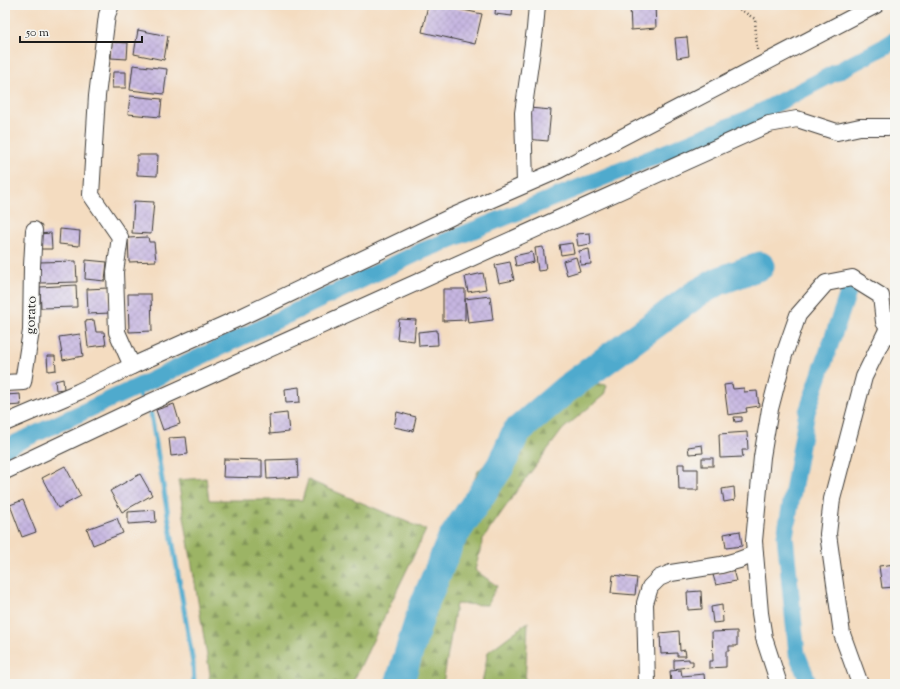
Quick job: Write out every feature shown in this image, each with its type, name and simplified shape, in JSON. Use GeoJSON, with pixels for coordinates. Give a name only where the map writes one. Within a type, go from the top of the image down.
{"type":"FeatureCollection","features":[{"type":"Feature","properties":{"kind":"street"},"geometry":{"type":"LineString","coordinates":[[112,5],[107,15],[97,96],[91,195],[120,237],[115,272],[117,332],[132,366]]}},
{"type":"Feature","properties":{"kind":"street"},"geometry":{"type":"LineString","coordinates":[[525,184],[523,114],[537,5]]}},
{"type":"Feature","properties":{"kind":"street"},"geometry":{"type":"LineString","coordinates":[[5,423],[78,392],[241,317],[451,217],[558,170],[876,5]]}},
{"type":"Feature","properties":{"kind":"street"},"geometry":{"type":"LineString","coordinates":[[5,471],[151,402],[768,124],[797,119],[837,132],[860,127],[895,127]]}},
{"type":"Feature","properties":{"kind":"street","name":"gorato"},"geometry":{"type":"LineString","coordinates":[[5,383],[23,382],[31,331],[34,230]]}},
{"type":"Feature","properties":{"kind":"street"},"geometry":{"type":"LineString","coordinates":[[779,684],[764,638],[760,613],[754,541],[762,457],[770,409],[784,355],[798,315],[826,283],[852,278],[881,296],[884,322],[893,328],[864,377],[832,499],[828,534],[842,634],[860,684]]}},
{"type":"Feature","properties":{"kind":"street"},"geometry":{"type":"LineString","coordinates":[[647,684],[645,603],[650,587],[659,578],[671,573],[722,565],[755,554]]}},
{"type":"Feature","properties":{"kind":"path"},"geometry":{"type":"LineString","coordinates":[[733,5],[755,19],[758,67]]}},
{"type":"Feature","properties":{"kind":"green space"},"geometry":{"type":"Polygon","coordinates":[[[587,382],[607,385],[604,395],[563,429],[483,539],[475,570],[497,586],[487,605],[456,604],[443,684],[412,684],[438,598],[455,526],[478,471],[509,442],[587,382]]]}},
{"type":"Feature","properties":{"kind":"green space"},"geometry":{"type":"Polygon","coordinates":[[[206,478],[209,500],[302,500],[308,480],[426,530],[352,684],[208,684],[210,674],[178,480],[206,478]]]}},
{"type":"Feature","properties":{"kind":"green space"},"geometry":{"type":"Polygon","coordinates":[[[528,622],[525,684],[482,684],[488,652],[528,622]]]}},
{"type":"Feature","properties":{"kind":"building"},"geometry":{"type":"Polygon","coordinates":[[[428,5],[440,5],[482,14],[475,44],[422,32],[428,5]]]}},
{"type":"Feature","properties":{"kind":"building"},"geometry":{"type":"Polygon","coordinates":[[[496,5],[513,5],[512,16],[495,14],[496,5]]]}},
{"type":"Feature","properties":{"kind":"building"},"geometry":{"type":"Polygon","coordinates":[[[592,5],[613,5],[613,8],[592,5]]]}},
{"type":"Feature","properties":{"kind":"building"},"geometry":{"type":"Polygon","coordinates":[[[630,5],[655,5],[656,28],[631,30],[630,5]]]}},
{"type":"Feature","properties":{"kind":"building"},"geometry":{"type":"Polygon","coordinates":[[[138,30],[168,36],[164,60],[134,54],[138,30]]]}},
{"type":"Feature","properties":{"kind":"building"},"geometry":{"type":"Polygon","coordinates":[[[687,37],[689,56],[677,58],[675,38],[687,37]]]}},
{"type":"Feature","properties":{"kind":"building"},"geometry":{"type":"Polygon","coordinates":[[[112,42],[128,43],[127,59],[111,58],[112,42]]]}},
{"type":"Feature","properties":{"kind":"building"},"geometry":{"type":"Polygon","coordinates":[[[133,65],[167,69],[164,94],[130,90],[133,65]]]}},
{"type":"Feature","properties":{"kind":"building"},"geometry":{"type":"Polygon","coordinates":[[[113,72],[126,72],[126,88],[112,88],[113,72]]]}},
{"type":"Feature","properties":{"kind":"building"},"geometry":{"type":"Polygon","coordinates":[[[130,96],[162,99],[160,117],[128,114],[130,96]]]}},
{"type":"Feature","properties":{"kind":"building"},"geometry":{"type":"Polygon","coordinates":[[[529,108],[551,110],[548,141],[526,139],[529,108]]]}},
{"type":"Feature","properties":{"kind":"building"},"geometry":{"type":"Polygon","coordinates":[[[137,155],[158,155],[157,176],[137,175],[137,155]]]}},
{"type":"Feature","properties":{"kind":"building"},"geometry":{"type":"Polygon","coordinates":[[[134,201],[154,202],[151,234],[132,233],[134,201]]]}},
{"type":"Feature","properties":{"kind":"building"},"geometry":{"type":"Polygon","coordinates":[[[60,229],[80,231],[79,246],[59,244],[60,229]]]}},
{"type":"Feature","properties":{"kind":"building"},"geometry":{"type":"Polygon","coordinates":[[[51,233],[52,249],[40,249],[39,234],[51,233]]]}},
{"type":"Feature","properties":{"kind":"building"},"geometry":{"type":"Polygon","coordinates":[[[590,233],[591,244],[578,246],[576,234],[590,233]]]}},
{"type":"Feature","properties":{"kind":"building"},"geometry":{"type":"Polygon","coordinates":[[[148,237],[149,242],[154,242],[156,261],[129,262],[128,238],[148,237]]]}},
{"type":"Feature","properties":{"kind":"building"},"geometry":{"type":"Polygon","coordinates":[[[572,243],[574,253],[561,255],[559,245],[572,243]]]}},
{"type":"Feature","properties":{"kind":"building"},"geometry":{"type":"Polygon","coordinates":[[[543,247],[546,270],[538,271],[535,248],[543,247]]]}},
{"type":"Feature","properties":{"kind":"building"},"geometry":{"type":"Polygon","coordinates":[[[589,249],[591,264],[581,265],[579,251],[589,249]]]}},
{"type":"Feature","properties":{"kind":"building"},"geometry":{"type":"Polygon","coordinates":[[[532,252],[534,262],[516,266],[514,256],[532,252]]]}},
{"type":"Feature","properties":{"kind":"building"},"geometry":{"type":"Polygon","coordinates":[[[576,257],[580,271],[567,275],[563,261],[576,257]]]}},
{"type":"Feature","properties":{"kind":"building"},"geometry":{"type":"Polygon","coordinates":[[[86,260],[107,262],[105,281],[85,279],[86,260]]]}},
{"type":"Feature","properties":{"kind":"building"},"geometry":{"type":"Polygon","coordinates":[[[76,261],[77,282],[40,283],[39,262],[76,261]]]}},
{"type":"Feature","properties":{"kind":"building"},"geometry":{"type":"Polygon","coordinates":[[[510,262],[514,280],[499,283],[495,265],[510,262]]]}},
{"type":"Feature","properties":{"kind":"building"},"geometry":{"type":"Polygon","coordinates":[[[483,273],[486,289],[468,292],[465,277],[483,273]]]}},
{"type":"Feature","properties":{"kind":"building"},"geometry":{"type":"Polygon","coordinates":[[[76,285],[77,307],[41,308],[40,287],[76,285]]]}},
{"type":"Feature","properties":{"kind":"building"},"geometry":{"type":"Polygon","coordinates":[[[108,288],[110,313],[88,314],[87,289],[108,288]]]}},
{"type":"Feature","properties":{"kind":"building"},"geometry":{"type":"Polygon","coordinates":[[[443,289],[465,289],[465,320],[443,321],[443,289]]]}},
{"type":"Feature","properties":{"kind":"building"},"geometry":{"type":"Polygon","coordinates":[[[128,294],[151,294],[152,331],[129,332],[128,294]]]}},
{"type":"Feature","properties":{"kind":"building"},"geometry":{"type":"Polygon","coordinates":[[[490,296],[493,320],[468,323],[465,299],[490,296]]]}},
{"type":"Feature","properties":{"kind":"building"},"geometry":{"type":"Polygon","coordinates":[[[399,319],[416,320],[414,341],[397,339],[399,319]]]}},
{"type":"Feature","properties":{"kind":"building"},"geometry":{"type":"Polygon","coordinates":[[[94,320],[96,332],[104,332],[106,345],[88,347],[85,321],[94,320]]]}},
{"type":"Feature","properties":{"kind":"building"},"geometry":{"type":"Polygon","coordinates":[[[437,330],[438,345],[419,346],[418,332],[437,330]]]}},
{"type":"Feature","properties":{"kind":"building"},"geometry":{"type":"Polygon","coordinates":[[[80,334],[83,356],[63,360],[59,337],[80,334]]]}},
{"type":"Feature","properties":{"kind":"building"},"geometry":{"type":"Polygon","coordinates":[[[47,356],[55,356],[56,370],[48,371],[47,356]]]}},
{"type":"Feature","properties":{"kind":"building"},"geometry":{"type":"Polygon","coordinates":[[[63,379],[64,389],[56,390],[55,381],[63,379]]]}},
{"type":"Feature","properties":{"kind":"building"},"geometry":{"type":"Polygon","coordinates":[[[732,384],[733,389],[744,388],[744,392],[757,391],[759,406],[746,408],[747,412],[728,415],[724,385],[732,384]]]}},
{"type":"Feature","properties":{"kind":"building"},"geometry":{"type":"Polygon","coordinates":[[[299,387],[300,402],[286,403],[285,389],[299,387]]]}},
{"type":"Feature","properties":{"kind":"building"},"geometry":{"type":"Polygon","coordinates":[[[20,394],[21,405],[7,406],[6,395],[20,394]]]}},
{"type":"Feature","properties":{"kind":"building"},"geometry":{"type":"Polygon","coordinates":[[[174,404],[180,424],[163,430],[156,410],[174,404]]]}},
{"type":"Feature","properties":{"kind":"building"},"geometry":{"type":"Polygon","coordinates":[[[397,412],[416,417],[413,431],[394,427],[397,412]]]}},
{"type":"Feature","properties":{"kind":"building"},"geometry":{"type":"Polygon","coordinates":[[[287,413],[289,432],[270,434],[269,415],[287,413]]]}},
{"type":"Feature","properties":{"kind":"building"},"geometry":{"type":"Polygon","coordinates":[[[734,417],[742,417],[742,421],[735,422],[734,417]]]}},
{"type":"Feature","properties":{"kind":"building"},"geometry":{"type":"Polygon","coordinates":[[[747,432],[748,450],[742,450],[743,457],[720,458],[719,434],[747,432]]]}},
{"type":"Feature","properties":{"kind":"building"},"geometry":{"type":"Polygon","coordinates":[[[186,437],[188,454],[171,456],[169,438],[186,437]]]}},
{"type":"Feature","properties":{"kind":"building"},"geometry":{"type":"Polygon","coordinates":[[[702,445],[703,453],[689,454],[688,447],[702,445]]]}},
{"type":"Feature","properties":{"kind":"building"},"geometry":{"type":"Polygon","coordinates":[[[702,458],[713,458],[713,466],[702,466],[702,458]]]}},
{"type":"Feature","properties":{"kind":"building"},"geometry":{"type":"Polygon","coordinates":[[[224,459],[262,460],[262,478],[223,477],[224,459]]]}},
{"type":"Feature","properties":{"kind":"building"},"geometry":{"type":"Polygon","coordinates":[[[297,459],[298,477],[267,479],[266,460],[297,459]]]}},
{"type":"Feature","properties":{"kind":"building"},"geometry":{"type":"Polygon","coordinates":[[[678,464],[684,464],[684,469],[698,469],[698,490],[679,490],[678,464]]]}},
{"type":"Feature","properties":{"kind":"building"},"geometry":{"type":"Polygon","coordinates":[[[65,466],[81,496],[58,508],[42,478],[65,466]]]}},
{"type":"Feature","properties":{"kind":"building"},"geometry":{"type":"Polygon","coordinates":[[[140,474],[152,495],[122,512],[110,491],[140,474]]]}},
{"type":"Feature","properties":{"kind":"building"},"geometry":{"type":"Polygon","coordinates":[[[734,487],[735,500],[724,502],[722,489],[734,487]]]}},
{"type":"Feature","properties":{"kind":"building"},"geometry":{"type":"Polygon","coordinates":[[[23,500],[36,532],[22,537],[10,505],[23,500]]]}},
{"type":"Feature","properties":{"kind":"building"},"geometry":{"type":"Polygon","coordinates":[[[155,510],[156,522],[128,524],[128,512],[155,510]]]}},
{"type":"Feature","properties":{"kind":"building"},"geometry":{"type":"Polygon","coordinates":[[[117,518],[123,533],[93,545],[87,529],[117,518]]]}},
{"type":"Feature","properties":{"kind":"building"},"geometry":{"type":"Polygon","coordinates":[[[740,531],[742,546],[726,548],[724,534],[740,531]]]}},
{"type":"Feature","properties":{"kind":"building"},"geometry":{"type":"Polygon","coordinates":[[[895,564],[895,587],[882,588],[879,566],[895,564]]]}},
{"type":"Feature","properties":{"kind":"building"},"geometry":{"type":"Polygon","coordinates":[[[733,570],[736,581],[716,585],[713,575],[733,570]]]}},
{"type":"Feature","properties":{"kind":"building"},"geometry":{"type":"Polygon","coordinates":[[[613,575],[637,578],[635,595],[611,593],[613,575]]]}},
{"type":"Feature","properties":{"kind":"building"},"geometry":{"type":"Polygon","coordinates":[[[701,591],[702,609],[688,610],[687,592],[701,591]]]}},
{"type":"Feature","properties":{"kind":"building"},"geometry":{"type":"Polygon","coordinates":[[[722,605],[723,622],[713,623],[711,607],[722,605]]]}},
{"type":"Feature","properties":{"kind":"building"},"geometry":{"type":"Polygon","coordinates":[[[679,631],[680,651],[685,650],[686,656],[677,656],[677,653],[661,654],[660,633],[679,631]]]}},
{"type":"Feature","properties":{"kind":"building"},"geometry":{"type":"Polygon","coordinates":[[[737,631],[737,646],[729,646],[729,651],[726,651],[726,667],[709,668],[709,661],[713,661],[712,632],[737,631]]]}},
{"type":"Feature","properties":{"kind":"building"},"geometry":{"type":"Polygon","coordinates":[[[689,659],[689,661],[693,661],[693,666],[674,669],[674,660],[689,659]]]}},
{"type":"Feature","properties":{"kind":"building"},"geometry":{"type":"Polygon","coordinates":[[[681,670],[682,676],[704,674],[705,684],[671,684],[670,671],[681,670]]]}},
{"type":"Feature","properties":{"kind":"waterway"},"geometry":{"type":"LineString","coordinates":[[5,448],[137,387],[422,251],[745,120],[895,40]]}},
{"type":"Feature","properties":{"kind":"waterway"},"geometry":{"type":"LineString","coordinates":[[399,684],[423,607],[451,540],[501,465],[516,432],[565,390],[696,294],[719,281],[760,266]]}},
{"type":"Feature","properties":{"kind":"waterway"},"geometry":{"type":"LineString","coordinates":[[809,684],[797,654],[785,536],[807,412],[848,293]]}},
{"type":"Feature","properties":{"kind":"waterway"},"geometry":{"type":"LineString","coordinates":[[137,387],[140,397]]}},
{"type":"Feature","properties":{"kind":"waterway"},"geometry":{"type":"LineString","coordinates":[[151,414],[193,663],[194,684]]}}]}
